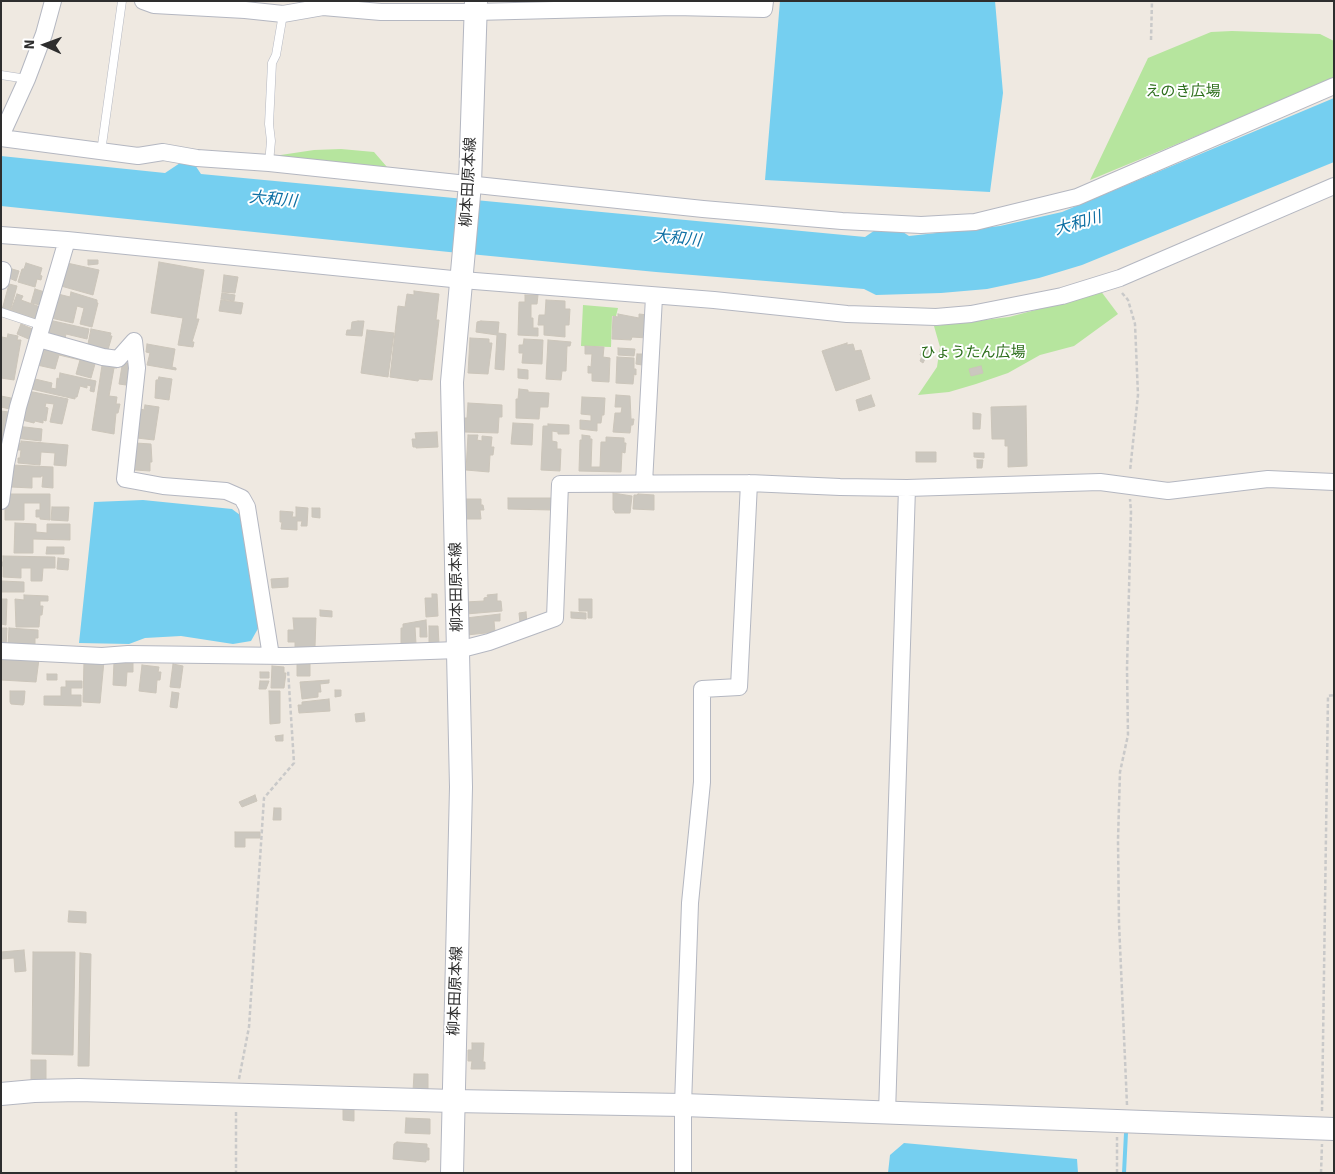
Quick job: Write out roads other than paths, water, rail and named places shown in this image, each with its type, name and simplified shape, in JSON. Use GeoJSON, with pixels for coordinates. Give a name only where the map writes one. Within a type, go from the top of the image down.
{"type":"FeatureCollection","features":[{"type":"Feature","properties":{"kind":"street"},"geometry":{"type":"LineString","coordinates":[[53,1],[44,34],[1,137],[138,156],[163,152],[197,158],[269,163],[470,186],[842,221],[921,225],[975,222],[1077,197],[1334,86]]}},
{"type":"Feature","properties":{"kind":"street"},"geometry":{"type":"LineString","coordinates":[[142,1],[154,5],[283,14],[323,7],[381,12],[476,6],[764,9],[765,1]]}},
{"type":"Feature","properties":{"kind":"street","name":"柳本田原本線"},"geometry":{"type":"LineString","coordinates":[[452,1173],[461,787],[452,382],[470,186],[476,6]]}},
{"type":"Feature","properties":{"kind":"street"},"geometry":{"type":"LineString","coordinates":[[1,235],[654,297],[714,300],[847,314],[936,317],[971,314],[1062,296],[1112,281],[1334,186]]}},
{"type":"Feature","properties":{"kind":"street"},"geometry":{"type":"LineString","coordinates":[[1,501],[6,464],[18,407],[67,240]]}},
{"type":"Feature","properties":{"kind":"street"},"geometry":{"type":"LineString","coordinates":[[644,483],[654,297]]}},
{"type":"Feature","properties":{"kind":"street"},"geometry":{"type":"LineString","coordinates":[[41,333],[118,359],[134,341],[137,368],[125,479],[163,486],[226,491],[242,498],[247,507],[279,656]]}},
{"type":"Feature","properties":{"kind":"street"},"geometry":{"type":"LineString","coordinates":[[1,651],[102,656],[128,654],[279,656],[458,650],[489,642],[555,618],[560,484],[749,483],[907,488],[1100,482],[1168,491],[1268,479],[1334,482]]}},
{"type":"Feature","properties":{"kind":"street"},"geometry":{"type":"LineString","coordinates":[[683,1173],[683,1105],[690,903],[702,782],[702,689],[740,687],[749,483]]}},
{"type":"Feature","properties":{"kind":"street"},"geometry":{"type":"LineString","coordinates":[[887,1112],[907,488]]}},
{"type":"Feature","properties":{"kind":"street"},"geometry":{"type":"LineString","coordinates":[[1,1094],[79,1090],[453,1101],[683,1105],[1328,1129]]}},
{"type":"Feature","properties":{"kind":"lane"},"geometry":{"type":"LineString","coordinates":[[101,152],[122,1]]}},
{"type":"Feature","properties":{"kind":"lane"},"geometry":{"type":"LineString","coordinates":[[269,163],[272,62],[276,55],[283,14]]}},
{"type":"Feature","properties":{"kind":"lane"},"geometry":{"type":"LineString","coordinates":[[1,75],[26,79]]}},
{"type":"Feature","properties":{"kind":"lane"},"geometry":{"type":"LineString","coordinates":[[1,312],[41,333]]}},
{"type":"Feature","properties":{"kind":"water"},"geometry":{"type":"Polygon","coordinates":[[[780,1],[995,1],[1003,93],[990,192],[765,180],[780,1]]]}},
{"type":"Feature","properties":{"kind":"water","name":"大和川"},"geometry":{"type":"Polygon","coordinates":[[[1334,98],[1334,162],[1082,265],[1039,278],[987,289],[941,293],[876,295],[864,289],[656,272],[1,206],[1,156],[165,173],[180,163],[195,165],[201,174],[865,237],[881,226],[897,228],[909,236],[1000,226],[1062,212],[1334,98]]]}},
{"type":"Feature","properties":{"kind":"water"},"geometry":{"type":"Polygon","coordinates":[[[143,500],[232,509],[240,515],[260,625],[251,641],[233,644],[181,636],[145,638],[129,644],[79,643],[94,502],[143,500]]]}},
{"type":"Feature","properties":{"kind":"water"},"geometry":{"type":"Polygon","coordinates":[[[904,1143],[1077,1159],[1078,1173],[888,1173],[890,1155],[904,1143]]]}},
{"type":"Feature","properties":{"kind":"waterway"},"geometry":{"type":"LineString","coordinates":[[1124,1173],[1126,1133]]}},
{"type":"Feature","properties":{"kind":"park label","name":"えのき広場"},"geometry":{"type":"Point","coordinates":[1183,92]}},
{"type":"Feature","properties":{"kind":"park label","name":"ひょうたん広場"},"geometry":{"type":"Point","coordinates":[973,353]}}]}
